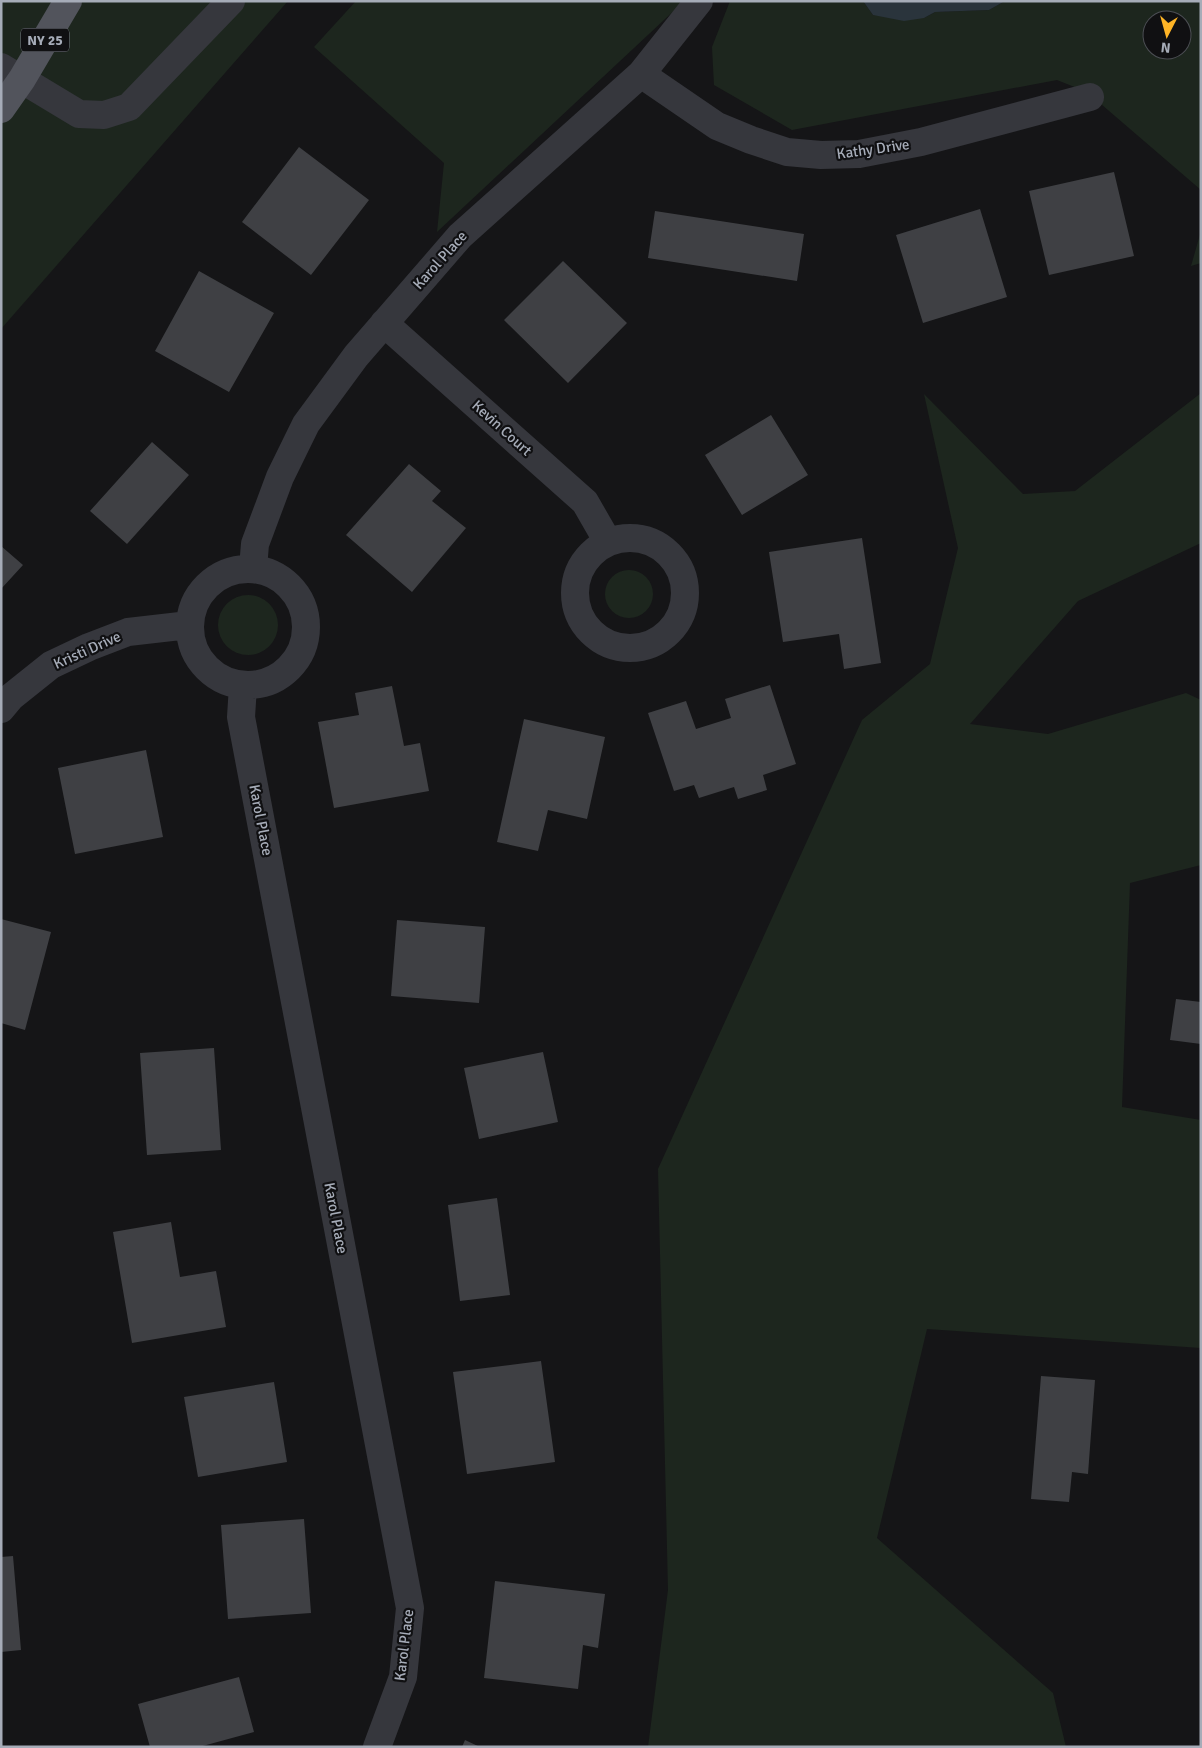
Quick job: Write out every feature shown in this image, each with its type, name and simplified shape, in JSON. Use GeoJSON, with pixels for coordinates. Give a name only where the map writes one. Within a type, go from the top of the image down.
{"type":"FeatureCollection","features":[{"type":"Feature","properties":{"kind":"main road","name":"NY 25"},"geometry":{"type":"LineString","coordinates":[[1,108],[12,73],[68,1]]}},
{"type":"Feature","properties":{"kind":"street"},"geometry":{"type":"LineString","coordinates":[[12,73],[80,114],[104,115],[129,107],[231,1]]}},
{"type":"Feature","properties":{"kind":"street","name":"Karol Place"},"geometry":{"type":"LineString","coordinates":[[253,568],[255,544],[280,477],[306,424],[356,356],[460,236],[641,74],[698,1]]}},
{"type":"Feature","properties":{"kind":"street","name":"Kathy Drive"},"geometry":{"type":"LineString","coordinates":[[641,74],[717,126],[788,152],[821,155],[859,154],[921,142],[1090,97]]}},
{"type":"Feature","properties":{"kind":"street","name":"Kevin Court"},"geometry":{"type":"LineString","coordinates":[[384,323],[585,502],[608,542]]}},
{"type":"Feature","properties":{"kind":"street"},"geometry":{"type":"LineString","coordinates":[[627,537],[646,540],[664,548],[677,562],[685,580],[686,598],[681,616],[670,632],[655,643],[638,648],[621,648],[605,643],[591,632],[581,618],[575,601],[576,583],[582,566],[593,552],[608,542],[627,537]]}},
{"type":"Feature","properties":{"kind":"street"},"geometry":{"type":"LineString","coordinates":[[253,568],[272,573],[288,584],[300,600],[306,619],[306,638],[300,655],[290,669],[276,679],[260,685],[243,686],[225,682],[210,672],[198,659],[191,642],[189,624],[193,606],[202,590],[216,577],[234,570],[253,568]]}},
{"type":"Feature","properties":{"kind":"street","name":"Kristi Drive"},"geometry":{"type":"LineString","coordinates":[[1,709],[11,697],[51,665],[88,648],[128,632],[189,624]]}},
{"type":"Feature","properties":{"kind":"street","name":"Karol Place"},"geometry":{"type":"LineString","coordinates":[[243,686],[241,717],[410,1608],[403,1677],[377,1747]]}},
{"type":"Feature","properties":{"kind":"shaded area"},"geometry":{"type":"Polygon","coordinates":[[[1,1],[288,1],[1,329],[1,1]]]}},
{"type":"Feature","properties":{"kind":"shaded area"},"geometry":{"type":"Polygon","coordinates":[[[356,1],[681,1],[680,5],[437,232],[444,163],[314,47],[356,1]]]}},
{"type":"Feature","properties":{"kind":"shaded area"},"geometry":{"type":"Polygon","coordinates":[[[730,1],[863,1],[873,15],[924,18],[935,12],[989,10],[1005,1],[1201,1],[1201,190],[1087,92],[1057,80],[792,130],[714,85],[712,47],[730,1]]]}},
{"type":"Feature","properties":{"kind":"shaded area"},"geometry":{"type":"Polygon","coordinates":[[[863,1],[1005,1],[989,10],[935,12],[924,18],[904,21],[873,15],[863,1]]]}},
{"type":"Feature","properties":{"kind":"shaded area"},"geometry":{"type":"Polygon","coordinates":[[[1201,231],[1201,263],[1191,266],[1201,231]]]}},
{"type":"Feature","properties":{"kind":"shaded area"},"geometry":{"type":"Polygon","coordinates":[[[1201,393],[1201,543],[1078,601],[970,724],[1048,734],[1186,693],[1201,700],[1201,865],[1130,883],[1122,1107],[1201,1120],[1201,1348],[927,1329],[877,1538],[1053,1693],[1066,1747],[648,1747],[668,1590],[658,1169],[862,720],[930,664],[958,548],[924,394],[1023,494],[1075,491],[1201,393]]]}},
{"type":"Feature","properties":{"kind":"shaded area"},"geometry":{"type":"Polygon","coordinates":[[[624,570],[634,570],[643,574],[649,580],[652,585],[652,603],[643,614],[634,618],[624,618],[615,614],[609,608],[605,599],[605,589],[609,580],[615,574],[624,570]]]}},
{"type":"Feature","properties":{"kind":"shaded area"},"geometry":{"type":"Polygon","coordinates":[[[248,595],[265,600],[273,608],[278,625],[273,642],[265,650],[248,655],[231,650],[223,642],[218,625],[223,608],[231,600],[248,595]]]}},
{"type":"Feature","properties":{"kind":"building"},"geometry":{"type":"Polygon","coordinates":[[[299,147],[369,200],[311,275],[242,222],[299,147]]]}},
{"type":"Feature","properties":{"kind":"building"},"geometry":{"type":"Polygon","coordinates":[[[1114,172],[1134,256],[1049,275],[1029,191],[1114,172]]]}},
{"type":"Feature","properties":{"kind":"building"},"geometry":{"type":"Polygon","coordinates":[[[980,209],[1007,297],[923,323],[896,235],[980,209]]]}},
{"type":"Feature","properties":{"kind":"building"},"geometry":{"type":"Polygon","coordinates":[[[655,211],[804,234],[797,281],[648,258],[655,211]]]}},
{"type":"Feature","properties":{"kind":"building"},"geometry":{"type":"Polygon","coordinates":[[[563,261],[627,323],[568,383],[504,320],[563,261]]]}},
{"type":"Feature","properties":{"kind":"building"},"geometry":{"type":"Polygon","coordinates":[[[199,271],[274,313],[229,392],[155,351],[199,271]]]}},
{"type":"Feature","properties":{"kind":"building"},"geometry":{"type":"Polygon","coordinates":[[[771,415],[808,475],[742,515],[705,455],[771,415]]]}},
{"type":"Feature","properties":{"kind":"building"},"geometry":{"type":"Polygon","coordinates":[[[152,442],[189,475],[127,544],[90,511],[152,442]]]}},
{"type":"Feature","properties":{"kind":"building"},"geometry":{"type":"Polygon","coordinates":[[[409,464],[441,491],[432,501],[466,528],[412,592],[346,535],[409,464]]]}},
{"type":"Feature","properties":{"kind":"building"},"geometry":{"type":"Polygon","coordinates":[[[862,538],[881,663],[844,669],[839,634],[783,642],[769,552],[862,538]]]}},
{"type":"Feature","properties":{"kind":"building"},"geometry":{"type":"Polygon","coordinates":[[[1,546],[23,565],[1,589],[1,546]]]}},
{"type":"Feature","properties":{"kind":"building"},"geometry":{"type":"Polygon","coordinates":[[[770,685],[796,764],[763,775],[767,790],[738,799],[734,787],[699,798],[694,785],[674,791],[648,713],[686,701],[696,729],[731,718],[725,699],[770,685]]]}},
{"type":"Feature","properties":{"kind":"building"},"geometry":{"type":"Polygon","coordinates":[[[392,686],[404,746],[420,743],[429,791],[334,808],[318,722],[359,715],[355,693],[392,686]]]}},
{"type":"Feature","properties":{"kind":"building"},"geometry":{"type":"Polygon","coordinates":[[[524,719],[605,737],[587,819],[548,810],[538,851],[497,842],[524,719]]]}},
{"type":"Feature","properties":{"kind":"building"},"geometry":{"type":"Polygon","coordinates":[[[146,750],[163,837],[75,854],[58,768],[146,750]]]}},
{"type":"Feature","properties":{"kind":"building"},"geometry":{"type":"Polygon","coordinates":[[[1,919],[51,932],[25,1030],[1,1023],[1,919]]]}},
{"type":"Feature","properties":{"kind":"building"},"geometry":{"type":"Polygon","coordinates":[[[397,920],[485,927],[479,1003],[391,996],[397,920]]]}},
{"type":"Feature","properties":{"kind":"building"},"geometry":{"type":"Polygon","coordinates":[[[1176,999],[1201,1002],[1201,1044],[1170,1040],[1176,999]]]}},
{"type":"Feature","properties":{"kind":"building"},"geometry":{"type":"Polygon","coordinates":[[[214,1048],[221,1150],[147,1155],[140,1053],[214,1048]]]}},
{"type":"Feature","properties":{"kind":"building"},"geometry":{"type":"Polygon","coordinates":[[[543,1052],[558,1122],[479,1139],[464,1068],[543,1052]]]}},
{"type":"Feature","properties":{"kind":"building"},"geometry":{"type":"Polygon","coordinates":[[[497,1198],[510,1295],[460,1301],[448,1205],[497,1198]]]}},
{"type":"Feature","properties":{"kind":"building"},"geometry":{"type":"Polygon","coordinates":[[[171,1222],[180,1277],[216,1271],[226,1327],[132,1343],[113,1232],[171,1222]]]}},
{"type":"Feature","properties":{"kind":"building"},"geometry":{"type":"Polygon","coordinates":[[[541,1361],[555,1462],[467,1474],[453,1372],[541,1361]]]}},
{"type":"Feature","properties":{"kind":"building"},"geometry":{"type":"Polygon","coordinates":[[[1041,1376],[1095,1380],[1088,1474],[1072,1472],[1069,1502],[1031,1499],[1041,1376]]]}},
{"type":"Feature","properties":{"kind":"building"},"geometry":{"type":"Polygon","coordinates":[[[274,1382],[287,1462],[198,1477],[184,1397],[274,1382]]]}},
{"type":"Feature","properties":{"kind":"building"},"geometry":{"type":"Polygon","coordinates":[[[304,1519],[311,1613],[228,1619],[221,1525],[304,1519]]]}},
{"type":"Feature","properties":{"kind":"building"},"geometry":{"type":"Polygon","coordinates":[[[13,1556],[21,1650],[1,1652],[1,1557],[13,1556]]]}},
{"type":"Feature","properties":{"kind":"building"},"geometry":{"type":"Polygon","coordinates":[[[495,1581],[605,1594],[598,1648],[583,1645],[578,1689],[484,1678],[495,1581]]]}},
{"type":"Feature","properties":{"kind":"building"},"geometry":{"type":"Polygon","coordinates":[[[239,1677],[254,1732],[199,1747],[150,1747],[138,1704],[239,1677]]]}},
{"type":"Feature","properties":{"kind":"building"},"geometry":{"type":"Polygon","coordinates":[[[465,1740],[480,1747],[462,1747],[465,1740]]]}}]}
